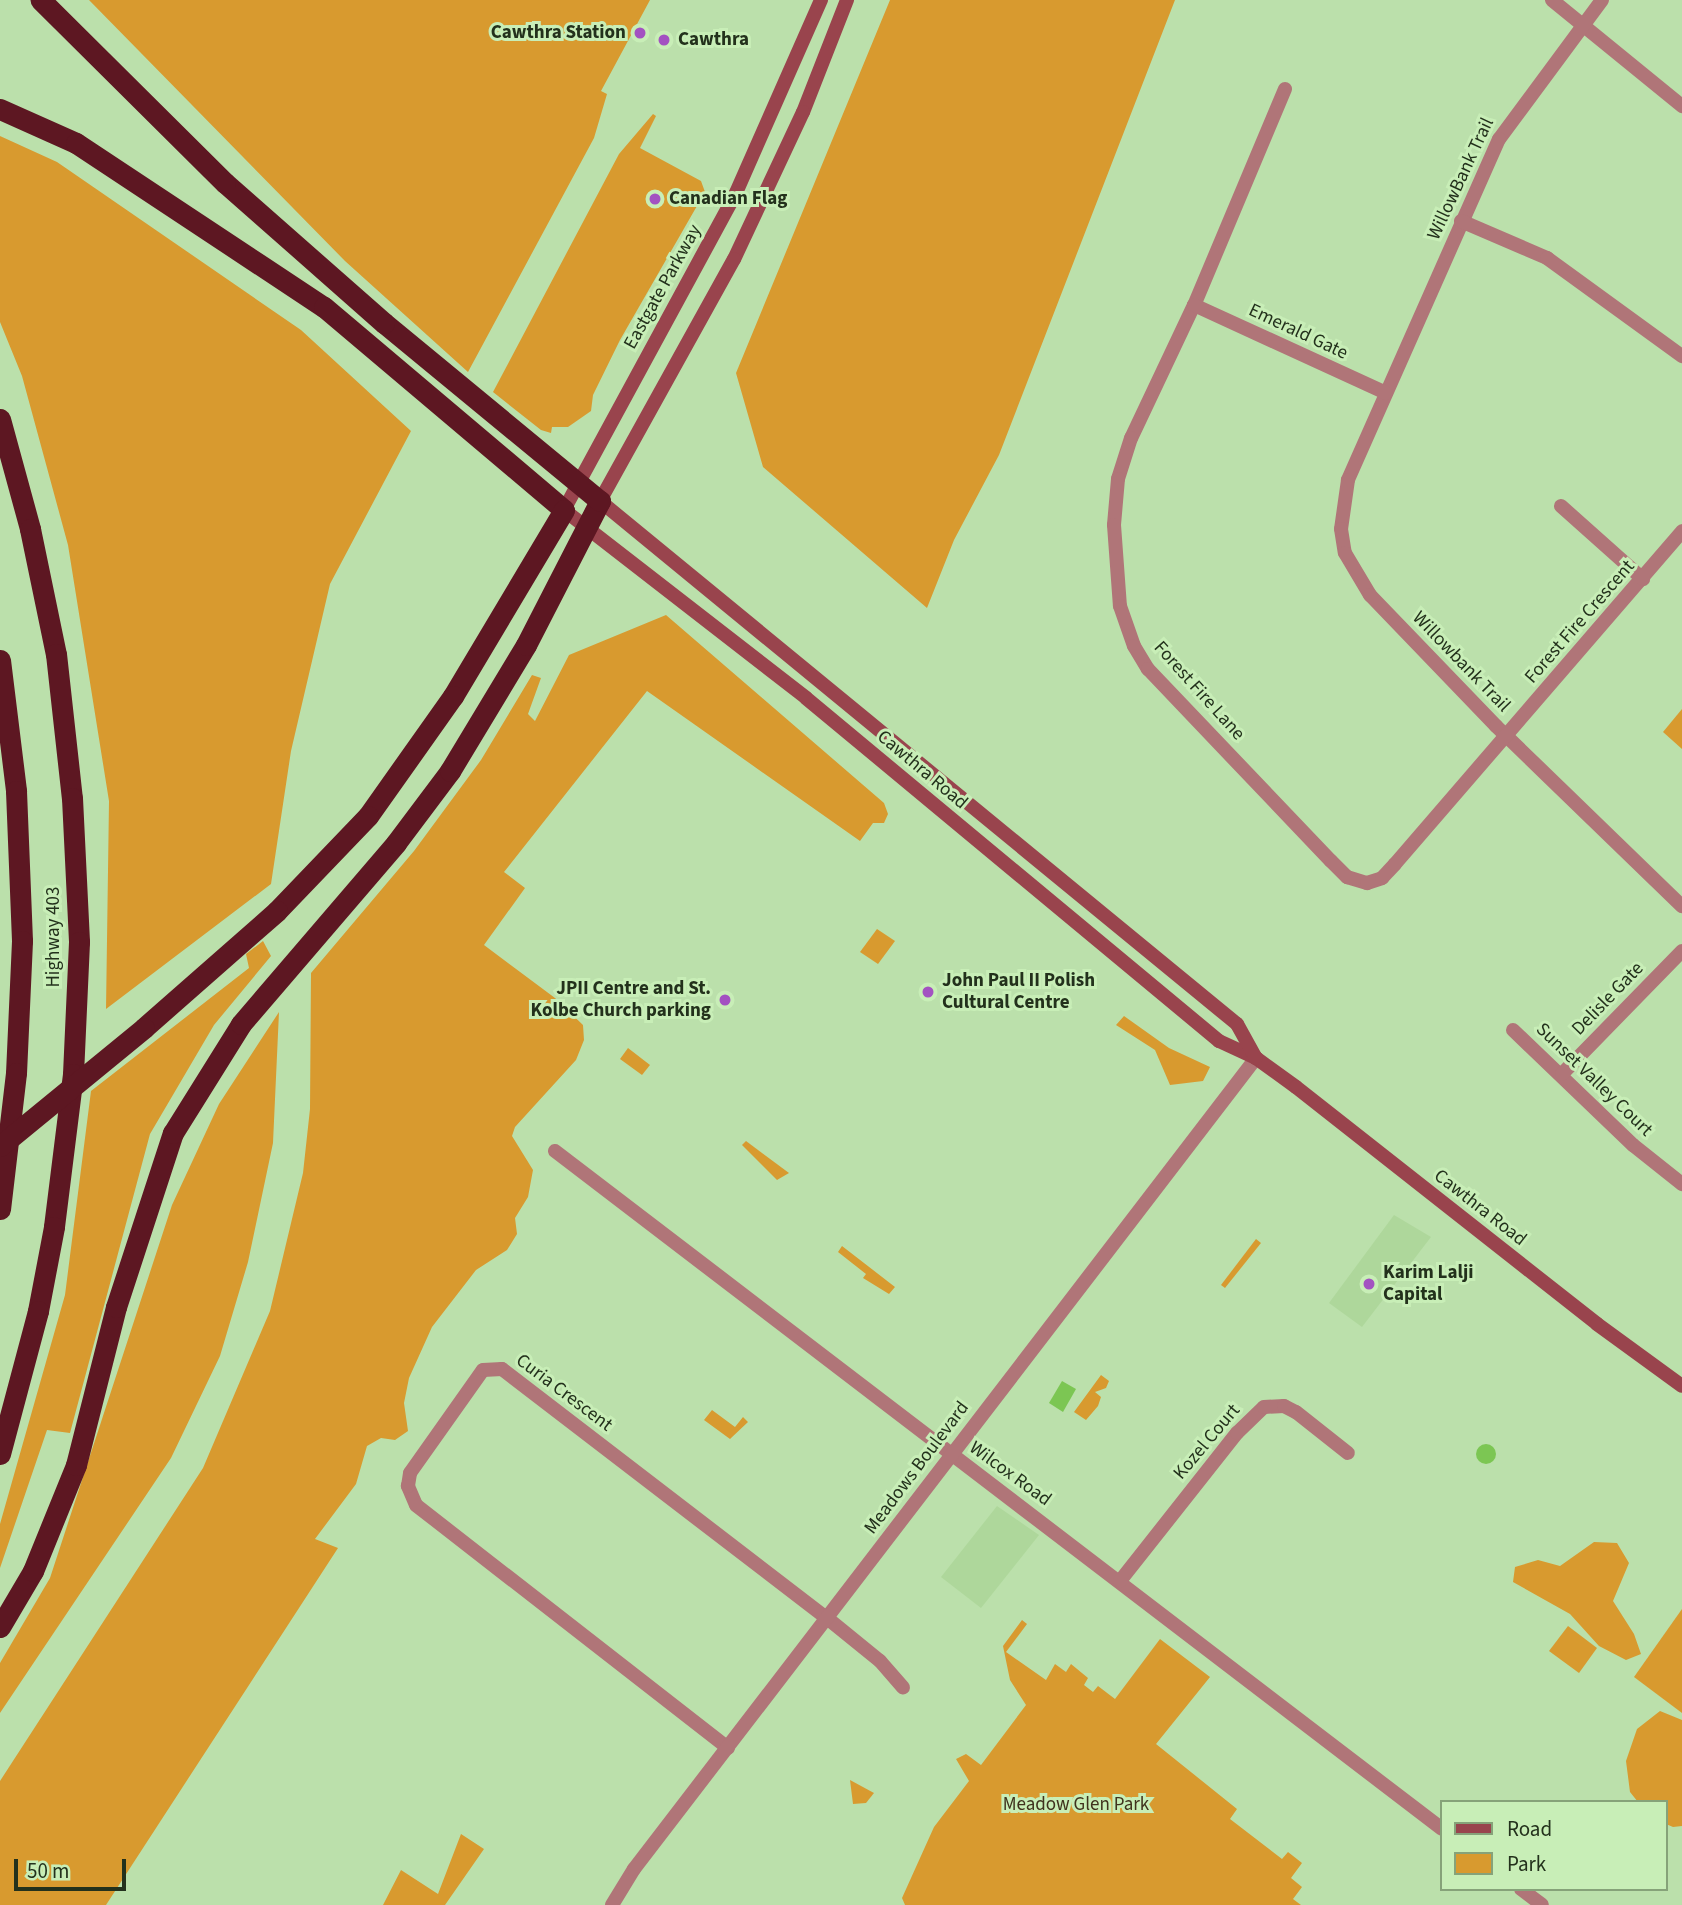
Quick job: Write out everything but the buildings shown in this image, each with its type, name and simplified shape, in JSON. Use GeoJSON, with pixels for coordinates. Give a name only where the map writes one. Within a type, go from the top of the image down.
{"type":"FeatureCollection","features":[{"type":"Feature","properties":{"kind":"highway"},"geometry":{"type":"LineString","coordinates":[[0,1627],[33,1571],[76,1465],[116,1307],[173,1133],[241,1024],[396,843],[450,771],[526,645],[600,501],[225,183],[41,0]]}},
{"type":"Feature","properties":{"kind":"highway"},"geometry":{"type":"LineString","coordinates":[[0,109],[76,143],[232,243],[324,307],[564,510],[453,696],[368,816],[277,912],[144,1028],[0,1146]]}},
{"type":"Feature","properties":{"kind":"highway","name":"Highway 403"},"geometry":{"type":"LineString","coordinates":[[0,419],[30,528],[56,654],[72,798],[79,942],[73,1074],[56,1213],[38,1311],[0,1454]]}},
{"type":"Feature","properties":{"kind":"highway","name":"Highway 403"},"geometry":{"type":"LineString","coordinates":[[0,660],[16,791],[22,918],[18,1048],[0,1209]]}},
{"type":"Feature","properties":{"kind":"main road","name":"Eastgate Parkway"},"geometry":{"type":"LineString","coordinates":[[564,510],[736,193],[821,0]]}},
{"type":"Feature","properties":{"kind":"main road"},"geometry":{"type":"LineString","coordinates":[[600,501],[734,259],[803,112],[847,0]]}},
{"type":"Feature","properties":{"kind":"main road","name":"Cawthra Road"},"geometry":{"type":"LineString","coordinates":[[600,501],[1237,1024],[1256,1058]]}},
{"type":"Feature","properties":{"kind":"main road","name":"Cawthra Road"},"geometry":{"type":"LineString","coordinates":[[564,510],[586,530],[806,698],[1219,1041],[1256,1058],[1682,1386]]}},
{"type":"Feature","properties":{"kind":"street"},"geometry":{"type":"LineString","coordinates":[[1552,0],[1682,106]]}},
{"type":"Feature","properties":{"kind":"street","name":"WillowBank Trail"},"geometry":{"type":"LineString","coordinates":[[1385,393],[1461,221],[1512,116],[1602,0]]}},
{"type":"Feature","properties":{"kind":"street","name":"Forest Fire Lane"},"geometry":{"type":"LineString","coordinates":[[1285,89],[1194,305],[1131,438],[1118,479],[1114,525],[1120,606],[1126,628],[1148,669],[1331,861],[1348,877],[1367,883],[1382,878],[1506,736]]}},
{"type":"Feature","properties":{"kind":"street"},"geometry":{"type":"LineString","coordinates":[[1461,221],[1547,258],[1682,356]]}},
{"type":"Feature","properties":{"kind":"street","name":"Emerald Gate"},"geometry":{"type":"LineString","coordinates":[[1194,305],[1385,393]]}},
{"type":"Feature","properties":{"kind":"street","name":"Willowbank Trail"},"geometry":{"type":"LineString","coordinates":[[1385,393],[1348,480],[1341,506],[1345,553],[1370,595],[1506,736],[1682,906]]}},
{"type":"Feature","properties":{"kind":"street"},"geometry":{"type":"LineString","coordinates":[[1562,506],[1643,579]]}},
{"type":"Feature","properties":{"kind":"street","name":"Forest Fire Crescent"},"geometry":{"type":"LineString","coordinates":[[1506,736],[1682,531]]}},
{"type":"Feature","properties":{"kind":"street","name":"Delisle Gate"},"geometry":{"type":"LineString","coordinates":[[1562,1074],[1682,951]]}},
{"type":"Feature","properties":{"kind":"street","name":"Sunset Valley Court"},"geometry":{"type":"LineString","coordinates":[[1513,1030],[1562,1074],[1633,1145],[1682,1184]]}},
{"type":"Feature","properties":{"kind":"street","name":"Meadows Boulevard"},"geometry":{"type":"LineString","coordinates":[[612,1905],[634,1869],[1256,1058]]}},
{"type":"Feature","properties":{"kind":"street","name":"Wilcox Road"},"geometry":{"type":"LineString","coordinates":[[555,1151],[1440,1827]]}},
{"type":"Feature","properties":{"kind":"street","name":"Curia Crescent"},"geometry":{"type":"LineString","coordinates":[[728,1748],[415,1505],[408,1486],[410,1473],[463,1392],[483,1370],[502,1369],[827,1618],[880,1661],[903,1687]]}},
{"type":"Feature","properties":{"kind":"street","name":"Kozel Court"},"geometry":{"type":"LineString","coordinates":[[1120,1581],[1237,1433],[1264,1407],[1284,1406],[1296,1412],[1348,1453]]}},
{"type":"Feature","properties":{"kind":"street"},"geometry":{"type":"LineString","coordinates":[[1524,1891],[1542,1905]]}},
{"type":"Feature","properties":{"kind":"shaded area","name":"Karim Lalji Capital"},"geometry":{"type":"Polygon","coordinates":[[[1394,1215],[1431,1237],[1362,1327],[1329,1303],[1394,1215]]]}},
{"type":"Feature","properties":{"kind":"shaded area"},"geometry":{"type":"Polygon","coordinates":[[[1062,1381],[1076,1389],[1063,1412],[1049,1403],[1062,1381]]]}},
{"type":"Feature","properties":{"kind":"shaded area"},"geometry":{"type":"Polygon","coordinates":[[[1486,1444],[1493,1447],[1496,1454],[1493,1461],[1486,1464],[1479,1461],[1476,1454],[1479,1447],[1486,1444]]]}},
{"type":"Feature","properties":{"kind":"shaded area"},"geometry":{"type":"Polygon","coordinates":[[[997,1506],[1039,1535],[981,1608],[941,1577],[997,1506]]]}},
{"type":"Feature","properties":{"kind":"green space"},"geometry":{"type":"Polygon","coordinates":[[[89,0],[650,0],[601,91],[607,94],[594,138],[468,372],[345,261],[89,0]]]}},
{"type":"Feature","properties":{"kind":"green space"},"geometry":{"type":"Polygon","coordinates":[[[890,0],[1175,0],[999,455],[954,540],[927,608],[763,467],[736,373],[890,0]]]}},
{"type":"Feature","properties":{"kind":"green space"},"geometry":{"type":"Polygon","coordinates":[[[653,114],[656,116],[640,148],[701,181],[705,192],[620,340],[593,395],[591,411],[568,427],[552,427],[551,433],[541,430],[493,392],[619,154],[653,114]]]}},
{"type":"Feature","properties":{"kind":"green space"},"geometry":{"type":"Polygon","coordinates":[[[0,136],[57,162],[301,330],[411,431],[330,584],[291,751],[271,884],[106,1009],[109,801],[68,545],[22,376],[0,322],[0,136]]]}},
{"type":"Feature","properties":{"kind":"green space"},"geometry":{"type":"Polygon","coordinates":[[[666,615],[884,803],[888,814],[884,823],[873,823],[860,841],[647,691],[504,872],[525,888],[484,945],[555,998],[583,1025],[584,1040],[576,1060],[515,1127],[512,1136],[533,1170],[528,1197],[515,1218],[517,1234],[507,1250],[476,1270],[432,1327],[409,1378],[404,1403],[408,1431],[395,1440],[381,1438],[367,1446],[356,1484],[315,1539],[338,1548],[106,1905],[0,1905],[0,1781],[203,1468],[270,1311],[303,1173],[310,1109],[311,973],[414,851],[481,760],[532,675],[541,678],[528,714],[535,721],[569,655],[666,615]]]}},
{"type":"Feature","properties":{"kind":"green space"},"geometry":{"type":"Polygon","coordinates":[[[1682,709],[1682,749],[1663,732],[1682,709]]]}},
{"type":"Feature","properties":{"kind":"green space"},"geometry":{"type":"Polygon","coordinates":[[[877,929],[895,941],[878,964],[860,952],[877,929]]]}},
{"type":"Feature","properties":{"kind":"green space"},"geometry":{"type":"Polygon","coordinates":[[[263,941],[271,956],[214,1025],[150,1134],[70,1433],[47,1430],[0,1568],[0,1524],[65,1295],[91,1091],[249,968],[246,954],[263,941]]]}},
{"type":"Feature","properties":{"kind":"green space"},"geometry":{"type":"Polygon","coordinates":[[[279,1012],[273,1143],[248,1262],[220,1356],[171,1458],[0,1713],[0,1663],[50,1578],[172,1205],[219,1104],[279,1012]]]}},
{"type":"Feature","properties":{"kind":"green space"},"geometry":{"type":"Polygon","coordinates":[[[1124,1016],[1169,1048],[1210,1067],[1203,1081],[1170,1085],[1155,1050],[1116,1025],[1124,1016]]]}},
{"type":"Feature","properties":{"kind":"green space"},"geometry":{"type":"Polygon","coordinates":[[[628,1048],[650,1065],[642,1075],[620,1059],[628,1048]]]}},
{"type":"Feature","properties":{"kind":"green space"},"geometry":{"type":"Polygon","coordinates":[[[746,1141],[789,1173],[777,1180],[742,1145],[746,1141]]]}},
{"type":"Feature","properties":{"kind":"green space"},"geometry":{"type":"Polygon","coordinates":[[[1256,1239],[1261,1243],[1225,1288],[1221,1285],[1256,1239]]]}},
{"type":"Feature","properties":{"kind":"green space"},"geometry":{"type":"Polygon","coordinates":[[[842,1246],[895,1287],[889,1294],[863,1278],[866,1274],[838,1252],[842,1246]]]}},
{"type":"Feature","properties":{"kind":"green space"},"geometry":{"type":"Polygon","coordinates":[[[1101,1375],[1109,1381],[1106,1388],[1095,1392],[1101,1397],[1098,1406],[1086,1420],[1074,1412],[1101,1375]]]}},
{"type":"Feature","properties":{"kind":"green space"},"geometry":{"type":"Polygon","coordinates":[[[712,1410],[735,1427],[743,1417],[748,1422],[730,1439],[704,1420],[712,1410]]]}},
{"type":"Feature","properties":{"kind":"green space"},"geometry":{"type":"Polygon","coordinates":[[[1594,1542],[1617,1543],[1629,1563],[1613,1601],[1634,1634],[1641,1654],[1626,1660],[1599,1646],[1570,1614],[1513,1582],[1515,1567],[1538,1560],[1560,1566],[1594,1542]]]}},
{"type":"Feature","properties":{"kind":"green space"},"geometry":{"type":"Polygon","coordinates":[[[1682,1609],[1682,1713],[1634,1677],[1682,1609]]]}},
{"type":"Feature","properties":{"kind":"green space","name":"Meadow Glen Park"},"geometry":{"type":"Polygon","coordinates":[[[1022,1620],[1027,1624],[1006,1652],[1046,1680],[1055,1664],[1066,1672],[1071,1664],[1088,1678],[1084,1685],[1093,1692],[1098,1686],[1115,1699],[1160,1639],[1210,1677],[1156,1744],[1237,1809],[1230,1819],[1282,1859],[1288,1852],[1302,1863],[1291,1878],[1302,1887],[1293,1899],[1301,1905],[905,1905],[902,1898],[934,1827],[969,1781],[956,1759],[966,1754],[981,1765],[1026,1705],[1010,1680],[1003,1646],[1022,1620]]]}},
{"type":"Feature","properties":{"kind":"green space"},"geometry":{"type":"Polygon","coordinates":[[[1568,1626],[1597,1648],[1579,1673],[1549,1651],[1568,1626]]]}},
{"type":"Feature","properties":{"kind":"green space"},"geometry":{"type":"Polygon","coordinates":[[[1660,1711],[1682,1720],[1682,1826],[1668,1825],[1668,1800],[1636,1800],[1630,1792],[1626,1761],[1637,1729],[1660,1711]]]}},
{"type":"Feature","properties":{"kind":"green space"},"geometry":{"type":"Polygon","coordinates":[[[850,1780],[874,1793],[866,1803],[853,1804],[850,1780]]]}},
{"type":"Feature","properties":{"kind":"green space"},"geometry":{"type":"Polygon","coordinates":[[[461,1834],[484,1849],[445,1905],[383,1905],[401,1870],[438,1894],[461,1834]]]}},
{"type":"Feature","properties":{"kind":"place","name":"Cawthra Station"},"geometry":{"type":"Point","coordinates":[640,33]}},
{"type":"Feature","properties":{"kind":"place","name":"Cawthra"},"geometry":{"type":"Point","coordinates":[664,40]}},
{"type":"Feature","properties":{"kind":"place","name":"Canadian Flag"},"geometry":{"type":"Point","coordinates":[655,199]}},
{"type":"Feature","properties":{"kind":"place","name":"John Paul II Polish Cultural Centre"},"geometry":{"type":"Point","coordinates":[928,992]}},
{"type":"Feature","properties":{"kind":"place","name":"JPII Centre and St. Kolbe Church parking"},"geometry":{"type":"Point","coordinates":[725,1000]}},
{"type":"Feature","properties":{"kind":"place","name":"Karim Lalji Capital"},"geometry":{"type":"Point","coordinates":[1369,1284]}}]}
